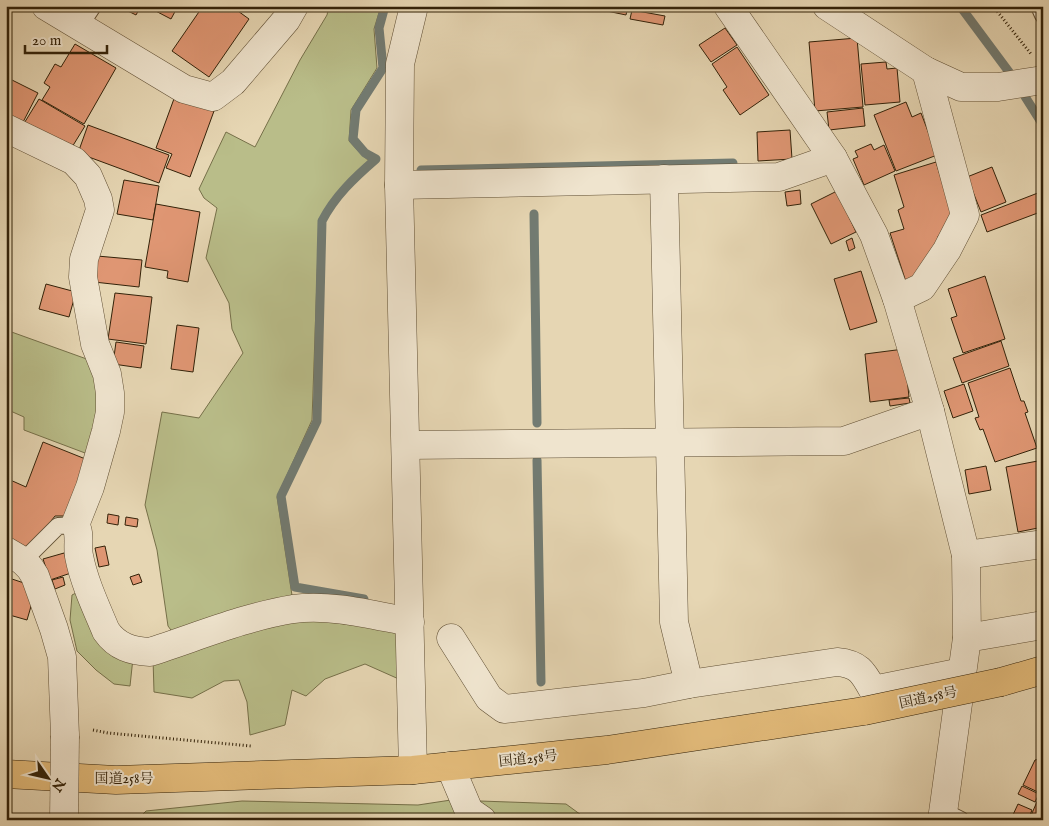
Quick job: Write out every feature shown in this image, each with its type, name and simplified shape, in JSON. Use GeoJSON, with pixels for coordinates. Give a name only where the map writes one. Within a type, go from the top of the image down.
{"type":"FeatureCollection","features":[{"type":"Feature","properties":{"kind":"highway","name":"国道258号"},"geometry":{"type":"LineString","coordinates":[[6,774],[116,780],[413,770],[607,750],[864,711],[1001,682],[1043,670]]}},
{"type":"Feature","properties":{"kind":"street"},"geometry":{"type":"LineString","coordinates":[[46,6],[86,16],[184,89],[213,97],[233,82],[286,20],[294,6]]}},
{"type":"Feature","properties":{"kind":"street"},"geometry":{"type":"LineString","coordinates":[[413,770],[399,185],[400,64],[414,6]]}},
{"type":"Feature","properties":{"kind":"street"},"geometry":{"type":"LineString","coordinates":[[728,6],[833,158],[874,235],[897,298],[930,411],[966,555],[968,638],[962,672],[949,817]]}},
{"type":"Feature","properties":{"kind":"street"},"geometry":{"type":"LineString","coordinates":[[827,6],[926,71],[961,87],[998,87],[1039,74]]}},
{"type":"Feature","properties":{"kind":"street"},"geometry":{"type":"LineString","coordinates":[[897,298],[922,287],[947,250],[964,215],[926,71]]}},
{"type":"Feature","properties":{"kind":"street"},"geometry":{"type":"LineString","coordinates":[[6,128],[74,160],[88,176],[99,204],[100,210],[84,259],[83,277],[95,344],[107,374],[110,412],[90,487],[75,525],[78,529],[79,554],[84,579],[106,631],[111,638],[122,646],[134,651],[150,652],[249,619],[294,609],[346,609],[410,622]]}},
{"type":"Feature","properties":{"kind":"street"},"geometry":{"type":"LineString","coordinates":[[399,185],[779,177],[833,158]]}},
{"type":"Feature","properties":{"kind":"street"},"geometry":{"type":"LineString","coordinates":[[664,179],[674,622],[689,684]]}},
{"type":"Feature","properties":{"kind":"street"},"geometry":{"type":"LineString","coordinates":[[406,446],[844,441],[930,411]]}},
{"type":"Feature","properties":{"kind":"street"},"geometry":{"type":"LineString","coordinates":[[966,555],[1043,544]]}},
{"type":"Feature","properties":{"kind":"street"},"geometry":{"type":"LineString","coordinates":[[14,556],[35,576],[62,657],[65,727],[64,820]]}},
{"type":"Feature","properties":{"kind":"street"},"geometry":{"type":"LineString","coordinates":[[968,638],[1043,625]]}},
{"type":"Feature","properties":{"kind":"street"},"geometry":{"type":"LineString","coordinates":[[451,638],[489,698],[504,709],[644,694],[689,684],[837,662],[849,663],[858,667],[873,690],[962,672]]}},
{"type":"Feature","properties":{"kind":"street"},"geometry":{"type":"LineString","coordinates":[[450,766],[469,812],[482,820]]}},
{"type":"Feature","properties":{"kind":"lane"},"geometry":{"type":"LineString","coordinates":[[1039,6],[1043,15]]}},
{"type":"Feature","properties":{"kind":"lane"},"geometry":{"type":"LineString","coordinates":[[14,556],[58,526],[75,525]]}},
{"type":"Feature","properties":{"kind":"path"},"geometry":{"type":"LineString","coordinates":[[993,6],[1039,74]]}},
{"type":"Feature","properties":{"kind":"path"},"geometry":{"type":"LineString","coordinates":[[65,727],[108,733],[253,746]]}},
{"type":"Feature","properties":{"kind":"green space"},"geometry":{"type":"Polygon","coordinates":[[[329,6],[381,6],[374,29],[377,68],[351,110],[349,141],[369,161],[341,188],[319,222],[312,420],[277,497],[293,602],[176,637],[168,626],[157,550],[145,505],[162,412],[199,418],[243,353],[232,329],[229,303],[206,258],[217,208],[204,198],[199,189],[226,132],[255,147],[300,60],[327,15],[329,6]]]}},
{"type":"Feature","properties":{"kind":"green space"},"geometry":{"type":"Polygon","coordinates":[[[6,330],[95,362],[102,379],[93,456],[24,430],[24,417],[6,409],[6,330]]]}},
{"type":"Feature","properties":{"kind":"green space"},"geometry":{"type":"Polygon","coordinates":[[[82,590],[133,658],[130,686],[114,684],[96,670],[77,651],[70,620],[72,595],[82,590]]]}},
{"type":"Feature","properties":{"kind":"green space"},"geometry":{"type":"Polygon","coordinates":[[[292,617],[398,631],[401,680],[365,664],[325,679],[306,696],[292,690],[285,725],[250,735],[247,702],[239,680],[224,681],[192,698],[154,692],[153,658],[292,617]]]}},
{"type":"Feature","properties":{"kind":"green space"},"geometry":{"type":"Polygon","coordinates":[[[451,800],[566,804],[588,820],[137,820],[146,811],[242,801],[418,805],[451,800]]]}},
{"type":"Feature","properties":{"kind":"building"},"geometry":{"type":"Polygon","coordinates":[[[118,6],[141,6],[136,15],[118,6]]]}},
{"type":"Feature","properties":{"kind":"building"},"geometry":{"type":"Polygon","coordinates":[[[146,6],[178,6],[171,19],[146,6]]]}},
{"type":"Feature","properties":{"kind":"building"},"geometry":{"type":"Polygon","coordinates":[[[203,6],[231,6],[249,19],[209,77],[172,51],[203,6]]]}},
{"type":"Feature","properties":{"kind":"building"},"geometry":{"type":"Polygon","coordinates":[[[603,6],[628,6],[626,15],[602,10],[603,6]]]}},
{"type":"Feature","properties":{"kind":"building"},"geometry":{"type":"Polygon","coordinates":[[[632,10],[665,16],[663,25],[630,19],[632,10]]]}},
{"type":"Feature","properties":{"kind":"building"},"geometry":{"type":"Polygon","coordinates":[[[725,28],[737,45],[711,62],[699,45],[725,28]]]}},
{"type":"Feature","properties":{"kind":"building"},"geometry":{"type":"Polygon","coordinates":[[[857,38],[863,107],[815,111],[809,42],[857,38]]]}},
{"type":"Feature","properties":{"kind":"building"},"geometry":{"type":"Polygon","coordinates":[[[75,44],[116,68],[84,124],[42,100],[50,87],[44,83],[55,64],[61,67],[75,44]]]}},
{"type":"Feature","properties":{"kind":"building"},"geometry":{"type":"Polygon","coordinates":[[[737,47],[769,95],[740,115],[723,90],[727,87],[712,64],[737,47]]]}},
{"type":"Feature","properties":{"kind":"building"},"geometry":{"type":"Polygon","coordinates":[[[886,62],[887,69],[897,68],[900,102],[865,105],[861,64],[886,62]]]}},
{"type":"Feature","properties":{"kind":"building"},"geometry":{"type":"Polygon","coordinates":[[[6,77],[38,93],[21,126],[6,119],[6,77]]]}},
{"type":"Feature","properties":{"kind":"building"},"geometry":{"type":"Polygon","coordinates":[[[175,96],[214,111],[190,177],[166,168],[172,154],[156,148],[175,96]]]}},
{"type":"Feature","properties":{"kind":"building"},"geometry":{"type":"Polygon","coordinates":[[[39,99],[85,126],[69,152],[23,125],[39,99]]]}},
{"type":"Feature","properties":{"kind":"building"},"geometry":{"type":"Polygon","coordinates":[[[906,102],[912,117],[921,113],[937,155],[896,171],[874,115],[906,102]]]}},
{"type":"Feature","properties":{"kind":"building"},"geometry":{"type":"Polygon","coordinates":[[[863,108],[865,126],[829,130],[827,112],[863,108]]]}},
{"type":"Feature","properties":{"kind":"building"},"geometry":{"type":"Polygon","coordinates":[[[88,125],[169,155],[159,183],[78,153],[88,125]]]}},
{"type":"Feature","properties":{"kind":"building"},"geometry":{"type":"Polygon","coordinates":[[[790,130],[792,159],[758,161],[757,132],[790,130]]]}},
{"type":"Feature","properties":{"kind":"building"},"geometry":{"type":"Polygon","coordinates":[[[871,144],[874,150],[884,145],[895,171],[864,185],[853,159],[858,157],[855,151],[871,144]]]}},
{"type":"Feature","properties":{"kind":"building"},"geometry":{"type":"Polygon","coordinates":[[[936,162],[954,220],[950,232],[938,236],[942,249],[907,285],[890,233],[904,229],[898,210],[904,207],[894,175],[936,162]]]}},
{"type":"Feature","properties":{"kind":"building"},"geometry":{"type":"Polygon","coordinates":[[[992,167],[1006,202],[981,212],[967,177],[992,167]]]}},
{"type":"Feature","properties":{"kind":"building"},"geometry":{"type":"Polygon","coordinates":[[[124,180],[159,186],[153,220],[117,214],[124,180]]]}},
{"type":"Feature","properties":{"kind":"building"},"geometry":{"type":"Polygon","coordinates":[[[800,190],[801,204],[787,206],[785,192],[800,190]]]}},
{"type":"Feature","properties":{"kind":"building"},"geometry":{"type":"Polygon","coordinates":[[[837,191],[856,232],[831,244],[811,204],[837,191]]]}},
{"type":"Feature","properties":{"kind":"building"},"geometry":{"type":"Polygon","coordinates":[[[1043,191],[1043,211],[987,232],[981,215],[1043,191]]]}},
{"type":"Feature","properties":{"kind":"building"},"geometry":{"type":"Polygon","coordinates":[[[156,204],[200,212],[188,282],[167,278],[168,271],[145,267],[156,204]]]}},
{"type":"Feature","properties":{"kind":"building"},"geometry":{"type":"Polygon","coordinates":[[[852,238],[855,248],[849,251],[846,241],[852,238]]]}},
{"type":"Feature","properties":{"kind":"building"},"geometry":{"type":"Polygon","coordinates":[[[97,256],[142,260],[139,287],[94,282],[97,256]]]}},
{"type":"Feature","properties":{"kind":"building"},"geometry":{"type":"Polygon","coordinates":[[[861,271],[877,322],[850,330],[834,279],[861,271]]]}},
{"type":"Feature","properties":{"kind":"building"},"geometry":{"type":"Polygon","coordinates":[[[985,276],[1005,339],[963,353],[951,318],[957,316],[948,289],[985,276]]]}},
{"type":"Feature","properties":{"kind":"building"},"geometry":{"type":"Polygon","coordinates":[[[46,284],[76,292],[69,317],[39,309],[46,284]]]}},
{"type":"Feature","properties":{"kind":"building"},"geometry":{"type":"Polygon","coordinates":[[[115,293],[152,297],[146,344],[108,339],[115,293]]]}},
{"type":"Feature","properties":{"kind":"building"},"geometry":{"type":"Polygon","coordinates":[[[177,325],[199,328],[193,372],[171,369],[177,325]]]}},
{"type":"Feature","properties":{"kind":"building"},"geometry":{"type":"Polygon","coordinates":[[[1001,341],[1009,366],[962,383],[953,358],[1001,341]]]}},
{"type":"Feature","properties":{"kind":"building"},"geometry":{"type":"Polygon","coordinates":[[[116,342],[144,346],[141,368],[113,364],[116,342]]]}},
{"type":"Feature","properties":{"kind":"building"},"geometry":{"type":"Polygon","coordinates":[[[904,349],[909,397],[870,402],[865,354],[904,349]]]}},
{"type":"Feature","properties":{"kind":"building"},"geometry":{"type":"Polygon","coordinates":[[[1010,368],[1021,401],[1024,401],[1028,412],[1025,413],[1037,448],[995,462],[983,429],[980,430],[975,418],[979,417],[968,383],[1010,368]]]}},
{"type":"Feature","properties":{"kind":"building"},"geometry":{"type":"Polygon","coordinates":[[[964,384],[973,411],[953,418],[944,391],[964,384]]]}},
{"type":"Feature","properties":{"kind":"building"},"geometry":{"type":"Polygon","coordinates":[[[909,398],[910,403],[890,406],[889,400],[909,398]]]}},
{"type":"Feature","properties":{"kind":"building"},"geometry":{"type":"Polygon","coordinates":[[[43,442],[88,460],[66,516],[55,516],[29,549],[6,540],[9,529],[6,527],[6,484],[8,479],[26,487],[43,442]]]}},
{"type":"Feature","properties":{"kind":"building"},"geometry":{"type":"Polygon","coordinates":[[[1043,460],[1043,527],[1018,532],[1006,467],[1043,460]]]}},
{"type":"Feature","properties":{"kind":"building"},"geometry":{"type":"Polygon","coordinates":[[[986,466],[991,490],[969,494],[965,470],[986,466]]]}},
{"type":"Feature","properties":{"kind":"building"},"geometry":{"type":"Polygon","coordinates":[[[108,514],[119,516],[118,525],[107,523],[108,514]]]}},
{"type":"Feature","properties":{"kind":"building"},"geometry":{"type":"Polygon","coordinates":[[[126,517],[138,519],[137,527],[125,525],[126,517]]]}},
{"type":"Feature","properties":{"kind":"building"},"geometry":{"type":"Polygon","coordinates":[[[105,546],[109,565],[99,567],[95,548],[105,546]]]}},
{"type":"Feature","properties":{"kind":"building"},"geometry":{"type":"Polygon","coordinates":[[[64,553],[71,573],[50,580],[43,559],[64,553]]]}},
{"type":"Feature","properties":{"kind":"building"},"geometry":{"type":"Polygon","coordinates":[[[139,574],[142,582],[133,585],[130,577],[139,574]]]}},
{"type":"Feature","properties":{"kind":"building"},"geometry":{"type":"Polygon","coordinates":[[[63,577],[65,585],[55,589],[52,580],[63,577]]]}},
{"type":"Feature","properties":{"kind":"building"},"geometry":{"type":"Polygon","coordinates":[[[12,579],[30,585],[34,596],[27,620],[6,614],[6,598],[12,579]]]}},
{"type":"Feature","properties":{"kind":"building"},"geometry":{"type":"Polygon","coordinates":[[[1043,758],[1043,787],[1040,793],[1023,785],[1035,760],[1043,758]]]}},
{"type":"Feature","properties":{"kind":"building"},"geometry":{"type":"Polygon","coordinates":[[[1022,786],[1039,794],[1035,802],[1018,794],[1022,786]]]}},
{"type":"Feature","properties":{"kind":"building"},"geometry":{"type":"Polygon","coordinates":[[[1043,788],[1043,820],[1029,820],[1043,788]]]}},
{"type":"Feature","properties":{"kind":"building"},"geometry":{"type":"Polygon","coordinates":[[[1018,804],[1032,810],[1028,820],[1017,820],[1012,817],[1018,804]]]}},
{"type":"Feature","properties":{"kind":"waterway"},"geometry":{"type":"LineString","coordinates":[[364,599],[295,587],[281,496],[317,421],[322,221],[333,203],[346,188],[376,159],[365,153],[353,139],[356,110],[383,68],[379,28],[385,6]]}},
{"type":"Feature","properties":{"kind":"waterway"},"geometry":{"type":"LineString","coordinates":[[960,6],[1012,76],[1043,125]]}},
{"type":"Feature","properties":{"kind":"waterway"},"geometry":{"type":"LineString","coordinates":[[421,170],[733,163]]}},
{"type":"Feature","properties":{"kind":"waterway"},"geometry":{"type":"LineString","coordinates":[[534,214],[537,423]]}},
{"type":"Feature","properties":{"kind":"waterway"},"geometry":{"type":"LineString","coordinates":[[537,460],[541,682]]}}]}
